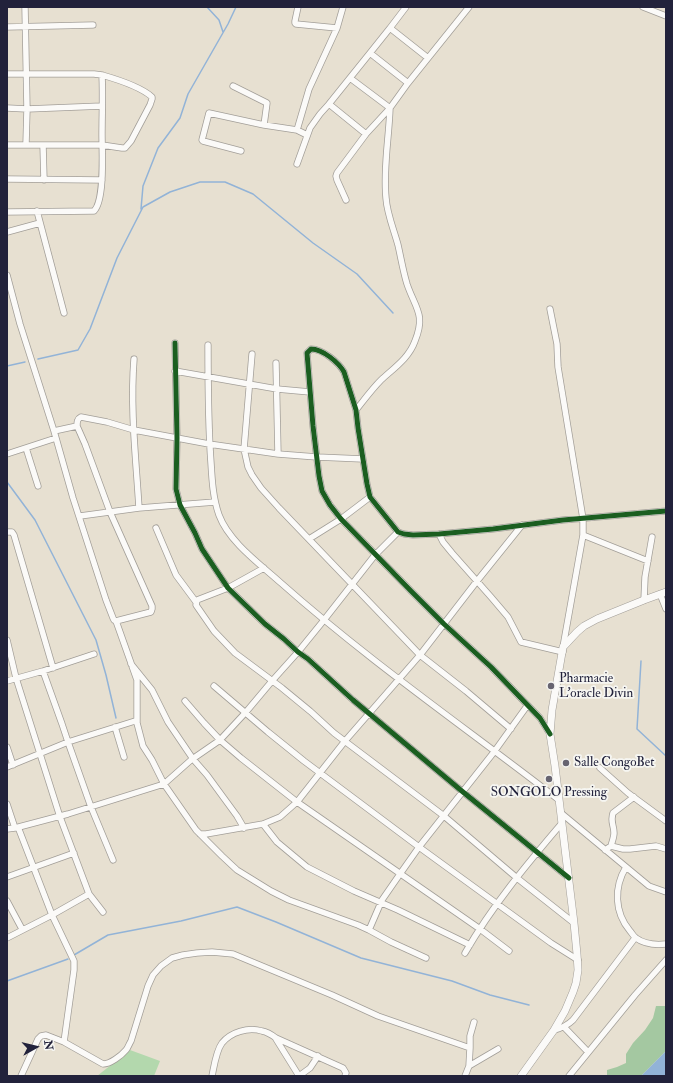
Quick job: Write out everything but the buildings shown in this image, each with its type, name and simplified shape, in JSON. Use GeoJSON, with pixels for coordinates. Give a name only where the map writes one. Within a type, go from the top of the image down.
{"type":"FeatureCollection","features":[{"type":"Feature","properties":{"kind":"street"},"geometry":{"type":"LineString","coordinates":[[24,7],[27,109],[26,144]]}},
{"type":"Feature","properties":{"kind":"street"},"geometry":{"type":"LineString","coordinates":[[298,7],[295,21],[296,24],[337,28]]}},
{"type":"Feature","properties":{"kind":"street"},"geometry":{"type":"LineString","coordinates":[[297,130],[309,89],[337,28],[343,7]]}},
{"type":"Feature","properties":{"kind":"street"},"geometry":{"type":"LineString","coordinates":[[297,164],[314,121],[406,7]]}},
{"type":"Feature","properties":{"kind":"street"},"geometry":{"type":"LineString","coordinates":[[346,200],[337,180],[337,173],[366,134],[390,108],[408,83],[469,7]]}},
{"type":"Feature","properties":{"kind":"street"},"geometry":{"type":"LineString","coordinates":[[643,7],[666,15]]}},
{"type":"Feature","properties":{"kind":"street"},"geometry":{"type":"LineString","coordinates":[[7,27],[93,25]]}},
{"type":"Feature","properties":{"kind":"street"},"geometry":{"type":"LineString","coordinates":[[390,28],[428,58]]}},
{"type":"Feature","properties":{"kind":"street"},"geometry":{"type":"LineString","coordinates":[[370,53],[408,83]]}},
{"type":"Feature","properties":{"kind":"street"},"geometry":{"type":"LineString","coordinates":[[7,74],[102,75],[124,82],[142,90],[152,97],[150,105],[127,146],[122,148],[102,145],[71,144],[7,145]]}},
{"type":"Feature","properties":{"kind":"street"},"geometry":{"type":"LineString","coordinates":[[7,212],[94,211],[98,208],[102,180],[102,75]]}},
{"type":"Feature","properties":{"kind":"street"},"geometry":{"type":"LineString","coordinates":[[350,78],[390,108]]}},
{"type":"Feature","properties":{"kind":"street"},"geometry":{"type":"LineString","coordinates":[[233,86],[266,102],[264,125]]}},
{"type":"Feature","properties":{"kind":"street"},"geometry":{"type":"LineString","coordinates":[[329,104],[366,134]]}},
{"type":"Feature","properties":{"kind":"street"},"geometry":{"type":"LineString","coordinates":[[7,108],[27,109],[102,106]]}},
{"type":"Feature","properties":{"kind":"street"},"geometry":{"type":"LineString","coordinates":[[356,410],[370,392],[410,351],[419,328],[418,308],[407,284],[386,200],[386,155],[390,108]]}},
{"type":"Feature","properties":{"kind":"street"},"geometry":{"type":"LineString","coordinates":[[240,151],[202,140],[209,113],[264,125],[297,130],[308,135]]}},
{"type":"Feature","properties":{"kind":"street"},"geometry":{"type":"LineString","coordinates":[[43,145],[44,180]]}},
{"type":"Feature","properties":{"kind":"street"},"geometry":{"type":"LineString","coordinates":[[7,179],[102,180]]}},
{"type":"Feature","properties":{"kind":"street"},"geometry":{"type":"LineString","coordinates":[[37,211],[64,314]]}},
{"type":"Feature","properties":{"kind":"street"},"geometry":{"type":"LineString","coordinates":[[7,232],[40,223]]}},
{"type":"Feature","properties":{"kind":"street"},"geometry":{"type":"LineString","coordinates":[[7,275],[30,357],[54,431],[73,498],[106,600],[113,618],[116,621],[137,680],[137,723],[143,746],[164,784],[196,830],[237,870],[289,900],[369,930],[426,958]]}},
{"type":"Feature","properties":{"kind":"street"},"geometry":{"type":"LineString","coordinates":[[521,1076],[554,1030],[565,1011],[573,992],[577,976],[578,960],[561,813],[550,734],[552,710],[583,535],[583,519],[558,367],[557,344],[550,309]]}},
{"type":"Feature","properties":{"kind":"street"},"geometry":{"type":"LineString","coordinates":[[175,343],[177,438],[176,489],[180,505],[196,533],[202,549],[228,588],[265,624],[284,638],[353,700],[568,878]]}},
{"type":"Feature","properties":{"kind":"street"},"geometry":{"type":"LineString","coordinates":[[208,345],[210,444],[215,502],[222,521],[233,538],[264,568],[324,620],[494,752],[559,800]]}},
{"type":"Feature","properties":{"kind":"street"},"geometry":{"type":"LineString","coordinates":[[550,734],[540,718],[491,667],[444,624],[375,555],[330,506],[320,484],[307,354],[311,349],[314,349],[334,360],[344,372],[356,410],[370,497],[398,532],[414,535],[439,534],[563,520],[666,511]]}},
{"type":"Feature","properties":{"kind":"street"},"geometry":{"type":"LineString","coordinates":[[252,354],[244,449],[248,467],[252,475],[261,488],[279,508],[420,655],[511,729]]}},
{"type":"Feature","properties":{"kind":"street"},"geometry":{"type":"LineString","coordinates":[[134,359],[132,386],[139,508]]}},
{"type":"Feature","properties":{"kind":"street"},"geometry":{"type":"LineString","coordinates":[[276,363],[278,454]]}},
{"type":"Feature","properties":{"kind":"street"},"geometry":{"type":"LineString","coordinates":[[175,371],[277,389],[310,392]]}},
{"type":"Feature","properties":{"kind":"street"},"geometry":{"type":"LineString","coordinates":[[116,621],[150,612],[152,606],[110,512],[77,426],[78,419],[81,417],[107,422],[134,430],[210,444],[278,454],[363,459]]}},
{"type":"Feature","properties":{"kind":"street"},"geometry":{"type":"LineString","coordinates":[[54,431],[77,426]]}},
{"type":"Feature","properties":{"kind":"street"},"geometry":{"type":"LineString","coordinates":[[7,454],[56,438]]}},
{"type":"Feature","properties":{"kind":"street"},"geometry":{"type":"LineString","coordinates":[[26,448],[38,486]]}},
{"type":"Feature","properties":{"kind":"street"},"geometry":{"type":"LineString","coordinates":[[309,539],[341,519],[370,497]]}},
{"type":"Feature","properties":{"kind":"street"},"geometry":{"type":"LineString","coordinates":[[80,516],[139,508],[215,502]]}},
{"type":"Feature","properties":{"kind":"street"},"geometry":{"type":"LineString","coordinates":[[656,512],[666,508]]}},
{"type":"Feature","properties":{"kind":"street"},"geometry":{"type":"LineString","coordinates":[[200,834],[263,824],[280,817],[297,802],[345,741],[420,655],[522,525]]}},
{"type":"Feature","properties":{"kind":"street"},"geometry":{"type":"LineString","coordinates":[[156,528],[176,574],[214,631],[235,653],[272,680],[334,733],[444,816],[517,878],[574,922]]}},
{"type":"Feature","properties":{"kind":"street"},"geometry":{"type":"LineString","coordinates":[[7,532],[12,532],[14,535],[53,668]]}},
{"type":"Feature","properties":{"kind":"street"},"geometry":{"type":"LineString","coordinates":[[7,829],[17,828],[92,807],[164,784],[193,759],[220,740],[246,712],[272,680],[298,652],[375,555],[398,532]]}},
{"type":"Feature","properties":{"kind":"street"},"geometry":{"type":"LineString","coordinates":[[439,534],[443,542],[508,617],[521,642],[563,649]]}},
{"type":"Feature","properties":{"kind":"street"},"geometry":{"type":"LineString","coordinates":[[583,535],[648,561]]}},
{"type":"Feature","properties":{"kind":"street"},"geometry":{"type":"LineString","coordinates":[[644,600],[645,576],[652,536]]}},
{"type":"Feature","properties":{"kind":"street"},"geometry":{"type":"LineString","coordinates":[[196,602],[197,600],[228,588],[264,568]]}},
{"type":"Feature","properties":{"kind":"street"},"geometry":{"type":"LineString","coordinates":[[563,649],[570,639],[584,626],[597,619],[644,600],[663,593],[666,609]]}},
{"type":"Feature","properties":{"kind":"street"},"geometry":{"type":"LineString","coordinates":[[7,640],[16,678],[60,816],[89,894],[103,912]]}},
{"type":"Feature","properties":{"kind":"street"},"geometry":{"type":"LineString","coordinates":[[7,680],[43,671],[94,654]]}},
{"type":"Feature","properties":{"kind":"street"},"geometry":{"type":"LineString","coordinates":[[131,664],[152,690],[160,703],[168,722],[193,759],[207,775],[244,828]]}},
{"type":"Feature","properties":{"kind":"street"},"geometry":{"type":"LineString","coordinates":[[43,671],[92,807],[113,860]]}},
{"type":"Feature","properties":{"kind":"street"},"geometry":{"type":"LineString","coordinates":[[214,686],[268,732],[320,773],[551,943],[578,960]]}},
{"type":"Feature","properties":{"kind":"street"},"geometry":{"type":"LineString","coordinates":[[185,701],[220,740],[297,802],[480,929],[509,951]]}},
{"type":"Feature","properties":{"kind":"street"},"geometry":{"type":"LineString","coordinates":[[369,930],[381,903],[419,847],[494,752],[527,706]]}},
{"type":"Feature","properties":{"kind":"street"},"geometry":{"type":"LineString","coordinates":[[7,767],[68,742],[133,721],[137,723]]}},
{"type":"Feature","properties":{"kind":"street"},"geometry":{"type":"LineString","coordinates":[[116,727],[124,757]]}},
{"type":"Feature","properties":{"kind":"street"},"geometry":{"type":"LineString","coordinates":[[7,747],[13,765]]}},
{"type":"Feature","properties":{"kind":"street"},"geometry":{"type":"LineString","coordinates":[[600,768],[634,797],[666,821]]}},
{"type":"Feature","properties":{"kind":"street"},"geometry":{"type":"LineString","coordinates":[[605,850],[611,846],[613,837],[613,813],[634,797]]}},
{"type":"Feature","properties":{"kind":"street"},"geometry":{"type":"LineString","coordinates":[[7,804],[52,915],[74,962],[64,1042]]}},
{"type":"Feature","properties":{"kind":"street"},"geometry":{"type":"LineString","coordinates":[[561,813],[649,886],[666,892]]}},
{"type":"Feature","properties":{"kind":"street"},"geometry":{"type":"LineString","coordinates":[[465,953],[480,929],[517,878],[562,822]]}},
{"type":"Feature","properties":{"kind":"street"},"geometry":{"type":"LineString","coordinates":[[263,824],[277,842],[307,867],[470,946]]}},
{"type":"Feature","properties":{"kind":"street"},"geometry":{"type":"LineString","coordinates":[[611,846],[623,849],[656,846],[666,849]]}},
{"type":"Feature","properties":{"kind":"street"},"geometry":{"type":"LineString","coordinates":[[7,877],[74,853]]}},
{"type":"Feature","properties":{"kind":"street"},"geometry":{"type":"LineString","coordinates":[[626,867],[619,882],[617,903],[619,913],[627,928],[636,938],[652,944],[666,944]]}},
{"type":"Feature","properties":{"kind":"street"},"geometry":{"type":"LineString","coordinates":[[7,938],[89,894]]}},
{"type":"Feature","properties":{"kind":"street"},"geometry":{"type":"LineString","coordinates":[[7,901],[22,930]]}},
{"type":"Feature","properties":{"kind":"street"},"geometry":{"type":"LineString","coordinates":[[554,1030],[564,1027],[573,1020],[636,938]]}},
{"type":"Feature","properties":{"kind":"street"},"geometry":{"type":"LineString","coordinates":[[21,1076],[38,1039],[41,1036],[46,1035],[64,1042],[103,1064],[110,1062],[127,1049],[152,975],[172,958],[183,954],[212,952],[233,954],[332,995],[378,1016],[470,1048]]}},
{"type":"Feature","properties":{"kind":"street"},"geometry":{"type":"LineString","coordinates":[[569,1076],[635,995],[666,960]]}},
{"type":"Feature","properties":{"kind":"street"},"geometry":{"type":"LineString","coordinates":[[465,1076],[469,1066],[470,1036],[474,1022]]}},
{"type":"Feature","properties":{"kind":"street"},"geometry":{"type":"LineString","coordinates":[[564,1027],[588,1052]]}},
{"type":"Feature","properties":{"kind":"street"},"geometry":{"type":"LineString","coordinates":[[212,1076],[222,1044],[234,1034],[247,1030],[262,1030],[276,1038],[318,1056],[343,1068],[346,1073],[345,1076]]}},
{"type":"Feature","properties":{"kind":"street"},"geometry":{"type":"LineString","coordinates":[[276,1038],[299,1076],[310,1068],[318,1056]]}},
{"type":"Feature","properties":{"kind":"street"},"geometry":{"type":"LineString","coordinates":[[469,1066],[498,1048]]}},
{"type":"Feature","properties":{"kind":"green space"},"geometry":{"type":"Polygon","coordinates":[[[656,1006],[666,1006],[666,1051],[641,1076],[607,1076],[607,1070],[626,1063],[626,1054],[653,1018],[656,1006]]]}},
{"type":"Feature","properties":{"kind":"green space"},"geometry":{"type":"Polygon","coordinates":[[[130,1050],[160,1061],[154,1076],[97,1076],[130,1050]]]}},
{"type":"Feature","properties":{"kind":"water"},"geometry":{"type":"Polygon","coordinates":[[[666,1051],[666,1076],[641,1076],[666,1051]]]}},
{"type":"Feature","properties":{"kind":"waterway"},"geometry":{"type":"LineString","coordinates":[[207,7],[219,20],[223,32]]}},
{"type":"Feature","properties":{"kind":"waterway"},"geometry":{"type":"LineString","coordinates":[[141,209],[143,186],[158,148],[180,118],[188,94],[228,24],[236,7]]}},
{"type":"Feature","properties":{"kind":"waterway"},"geometry":{"type":"LineString","coordinates":[[38,359],[78,350],[90,329],[117,258],[143,207],[170,192],[200,182],[225,182],[253,194],[313,243],[357,274],[393,313]]}},
{"type":"Feature","properties":{"kind":"waterway"},"geometry":{"type":"LineString","coordinates":[[7,366],[25,362]]}},
{"type":"Feature","properties":{"kind":"waterway"},"geometry":{"type":"LineString","coordinates":[[7,482],[35,520],[96,640],[116,718]]}},
{"type":"Feature","properties":{"kind":"waterway"},"geometry":{"type":"LineString","coordinates":[[641,661],[637,729],[666,756]]}},
{"type":"Feature","properties":{"kind":"waterway"},"geometry":{"type":"LineString","coordinates":[[74,955],[108,935],[181,921],[237,907],[361,958],[452,981],[490,995],[529,1005]]}},
{"type":"Feature","properties":{"kind":"waterway"},"geometry":{"type":"LineString","coordinates":[[7,981],[68,959]]}},
{"type":"Feature","properties":{"kind":"cycle path"},"geometry":{"type":"LineString","coordinates":[[175,343],[177,438],[176,489],[180,505],[202,549],[228,588],[265,624],[308,659],[353,700],[569,878]]}},
{"type":"Feature","properties":{"kind":"cycle path"},"geometry":{"type":"LineString","coordinates":[[550,734],[540,718],[491,667],[411,591],[341,519],[330,505],[322,491],[319,476],[307,353],[311,349],[321,351],[335,361],[344,372],[356,410],[370,497],[398,532],[413,535],[439,534],[563,520],[666,511]]}},
{"type":"Feature","properties":{"kind":"place","name":"Pharmacie L'oracle Divin"},"geometry":{"type":"Point","coordinates":[551,686]}},
{"type":"Feature","properties":{"kind":"place","name":"Salle CongoBet"},"geometry":{"type":"Point","coordinates":[566,763]}},
{"type":"Feature","properties":{"kind":"place","name":"SONGOLO Pressing"},"geometry":{"type":"Point","coordinates":[549,779]}}]}
